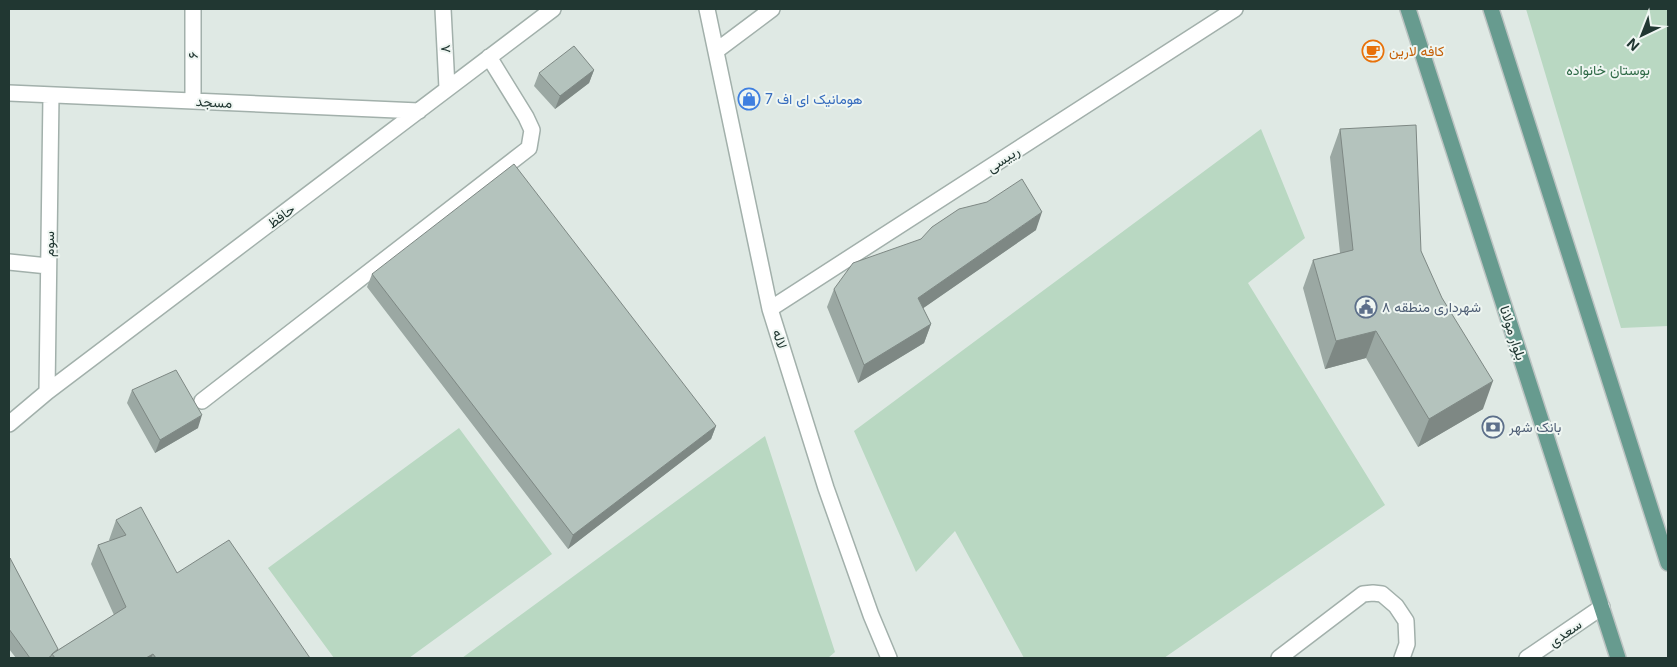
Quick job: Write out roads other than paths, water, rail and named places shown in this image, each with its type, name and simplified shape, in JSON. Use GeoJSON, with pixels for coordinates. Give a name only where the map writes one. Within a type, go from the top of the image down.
{"type":"FeatureCollection","features":[{"type":"Feature","properties":{"kind":"main road","name":"بلوار مولانا"},"geometry":{"type":"LineString","coordinates":[[1408,9],[1618,658]]}},
{"type":"Feature","properties":{"kind":"main road"},"geometry":{"type":"LineString","coordinates":[[1491,9],[1668,563]]}},
{"type":"Feature","properties":{"kind":"street","name":"۶"},"geometry":{"type":"LineString","coordinates":[[193,9],[193,101]]}},
{"type":"Feature","properties":{"kind":"street","name":"۸"},"geometry":{"type":"LineString","coordinates":[[443,9],[447,88]]}},
{"type":"Feature","properties":{"kind":"street","name":"حافظ"},"geometry":{"type":"LineString","coordinates":[[9,424],[47,392],[553,9]]}},
{"type":"Feature","properties":{"kind":"street","name":"لاله"},"geometry":{"type":"LineString","coordinates":[[707,9],[770,309],[826,488],[871,615],[889,658]]}},
{"type":"Feature","properties":{"kind":"street"},"geometry":{"type":"LineString","coordinates":[[716,51],[772,9]]}},
{"type":"Feature","properties":{"kind":"street","name":"رییسی"},"geometry":{"type":"LineString","coordinates":[[770,309],[1234,9]]}},
{"type":"Feature","properties":{"kind":"street"},"geometry":{"type":"LineString","coordinates":[[202,401],[529,148],[532,130],[489,57]]}},
{"type":"Feature","properties":{"kind":"street","name":"مسجد"},"geometry":{"type":"LineString","coordinates":[[9,93],[419,111]]}},
{"type":"Feature","properties":{"kind":"street","name":"سوم"},"geometry":{"type":"LineString","coordinates":[[47,392],[50,95]]}},
{"type":"Feature","properties":{"kind":"street"},"geometry":{"type":"LineString","coordinates":[[9,262],[48,266]]}},
{"type":"Feature","properties":{"kind":"street"},"geometry":{"type":"LineString","coordinates":[[1279,658],[1363,594],[1372,593],[1382,594],[1396,606],[1406,622],[1407,644],[1402,658]]}},
{"type":"Feature","properties":{"kind":"street","name":"سعدی"},"geometry":{"type":"LineString","coordinates":[[1528,658],[1602,607]]}},
{"type":"Feature","properties":{"kind":"place","name":"کافه لارین"},"geometry":{"type":"Point","coordinates":[1373,51]}},
{"type":"Feature","properties":{"kind":"place","name":"هومانیک ای اف 7"},"geometry":{"type":"Point","coordinates":[749,99]}},
{"type":"Feature","properties":{"kind":"place","name":"شهرداری منطقه ۸"},"geometry":{"type":"Point","coordinates":[1366,307]}},
{"type":"Feature","properties":{"kind":"place","name":"بانک شهر"},"geometry":{"type":"Point","coordinates":[1493,427]}},
{"type":"Feature","properties":{"kind":"park label","name":"بوستان خانواده"},"geometry":{"type":"Point","coordinates":[1608,70]}}]}
